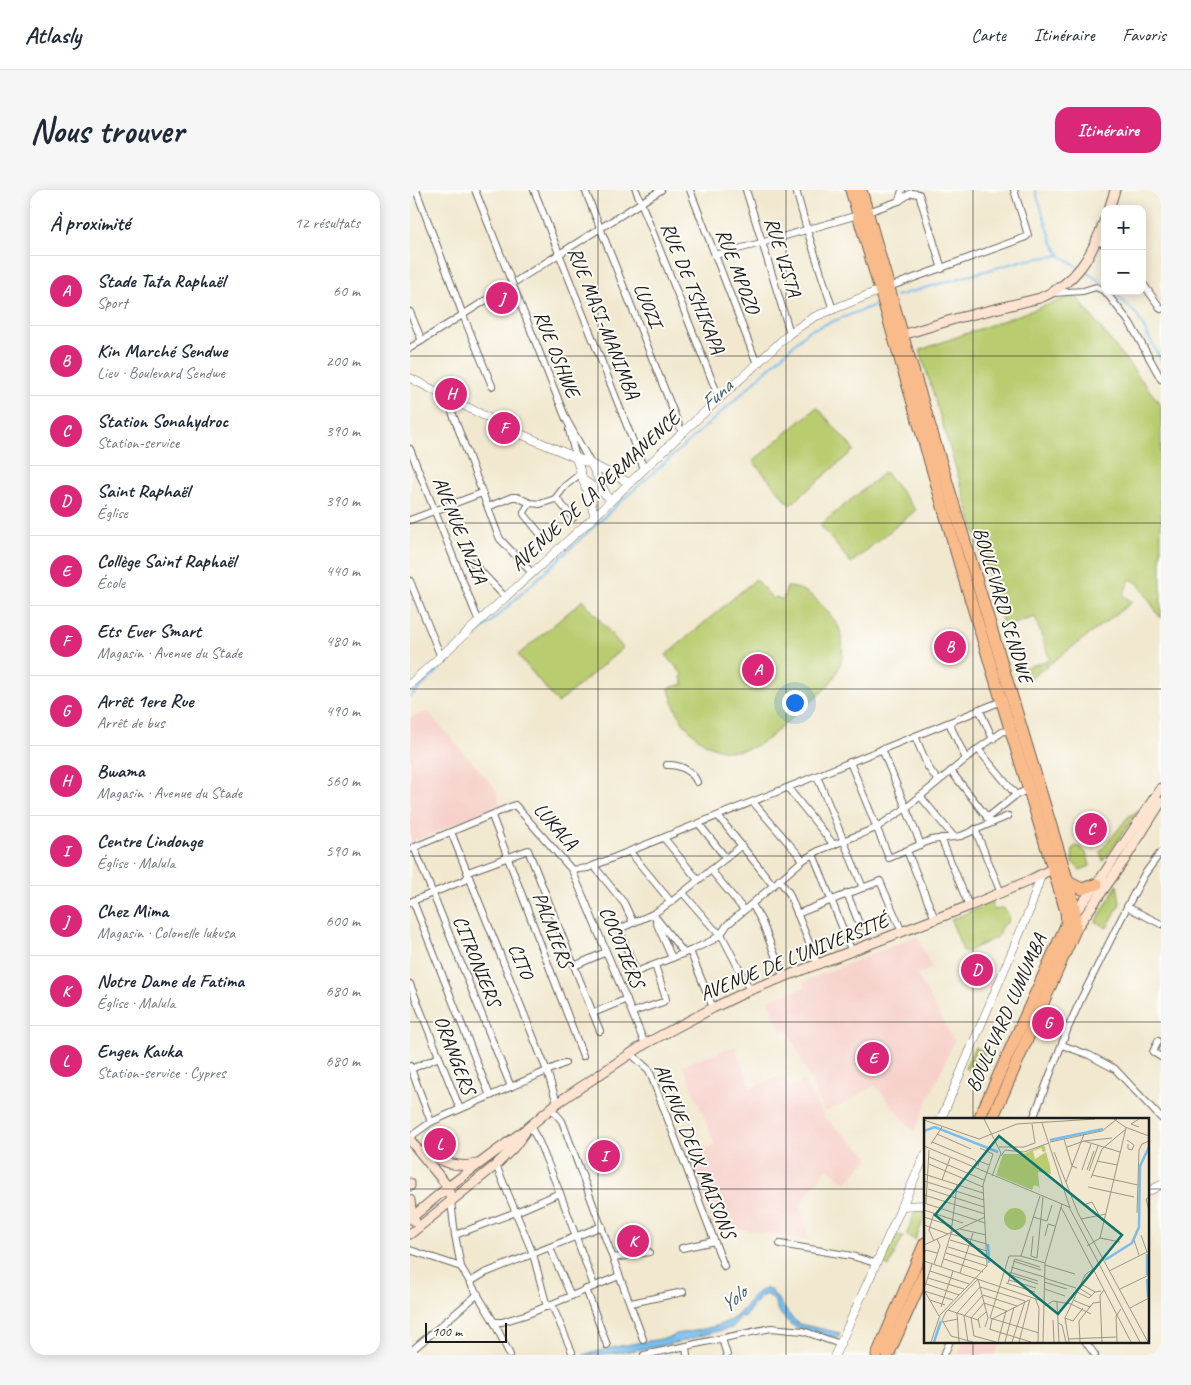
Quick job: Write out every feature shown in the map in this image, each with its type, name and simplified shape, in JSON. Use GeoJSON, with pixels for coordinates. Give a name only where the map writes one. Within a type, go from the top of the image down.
{"type":"FeatureCollection","features":[{"type":"Feature","properties":{"kind":"highway"},"geometry":{"type":"LineString","coordinates":[[851,190],[863,213]]}},
{"type":"Feature","properties":{"kind":"highway"},"geometry":{"type":"LineString","coordinates":[[861,190],[863,213]]}},
{"type":"Feature","properties":{"kind":"highway","name":"BOULEVARD SENDWE"},"geometry":{"type":"LineString","coordinates":[[863,213],[1028,789],[1058,866],[1068,882],[1075,912]]}},
{"type":"Feature","properties":{"kind":"highway","name":"BOULEVARD SENDWE"},"geometry":{"type":"LineString","coordinates":[[898,336],[1020,727],[1058,866],[1062,896]]}},
{"type":"Feature","properties":{"kind":"highway"},"geometry":{"type":"LineString","coordinates":[[1068,882],[1082,889],[1097,884]]}},
{"type":"Feature","properties":{"kind":"highway","name":"BOULEVARD LUMUMBA"},"geometry":{"type":"LineString","coordinates":[[979,1118],[1071,926],[1062,896]]}},
{"type":"Feature","properties":{"kind":"highway","name":"BOULEVARD LUMUMBA"},"geometry":{"type":"LineString","coordinates":[[992,1118],[1075,912]]}},
{"type":"Feature","properties":{"kind":"highway"},"geometry":{"type":"LineString","coordinates":[[888,1355],[890,1338],[924,1246]]}},
{"type":"Feature","properties":{"kind":"highway"},"geometry":{"type":"LineString","coordinates":[[877,1355],[890,1338],[924,1274]]}},
{"type":"Feature","properties":{"kind":"main road"},"geometry":{"type":"LineString","coordinates":[[1110,205],[1115,190]]}},
{"type":"Feature","properties":{"kind":"main road"},"geometry":{"type":"LineString","coordinates":[[898,336],[1053,293],[1072,278],[1101,243]]}},
{"type":"Feature","properties":{"kind":"main road"},"geometry":{"type":"LineString","coordinates":[[1075,912],[1097,884],[1161,788]]}},
{"type":"Feature","properties":{"kind":"main road","name":"BOULEVARD LUMUMBA"},"geometry":{"type":"LineString","coordinates":[[1071,926],[1123,862],[1161,802]]}},
{"type":"Feature","properties":{"kind":"main road","name":"AVENUE DE L’UNIVERSITÉ"},"geometry":{"type":"LineString","coordinates":[[411,1218],[448,1187],[530,1126],[554,1105],[630,1053],[643,1040],[750,990],[969,906],[1058,866]]}},
{"type":"Feature","properties":{"kind":"main road"},"geometry":{"type":"LineString","coordinates":[[410,1234],[496,1165],[514,1147],[530,1126]]}},
{"type":"Feature","properties":{"kind":"main road"},"geometry":{"type":"LineString","coordinates":[[410,1139],[448,1187],[451,1201]]}},
{"type":"Feature","properties":{"kind":"main road"},"geometry":{"type":"LineString","coordinates":[[418,1150],[452,1164],[467,1166],[480,1163]]}},
{"type":"Feature","properties":{"kind":"main road"},"geometry":{"type":"LineString","coordinates":[[410,1200],[411,1218],[419,1227]]}},
{"type":"Feature","properties":{"kind":"street"},"geometry":{"type":"LineString","coordinates":[[416,190],[492,386]]}},
{"type":"Feature","properties":{"kind":"street","name":"RUE OSHWE"},"geometry":{"type":"LineString","coordinates":[[475,190],[566,419]]}},
{"type":"Feature","properties":{"kind":"street","name":"RUE MASI-MANIMBA"},"geometry":{"type":"LineString","coordinates":[[534,190],[644,469]]}},
{"type":"Feature","properties":{"kind":"street","name":"LUOZI"},"geometry":{"type":"LineString","coordinates":[[585,190],[682,433]]}},
{"type":"Feature","properties":{"kind":"street","name":"RUE DE TSHIKAPA"},"geometry":{"type":"LineString","coordinates":[[636,190],[720,398]]}},
{"type":"Feature","properties":{"kind":"street"},"geometry":{"type":"LineString","coordinates":[[410,348],[661,190]]}},
{"type":"Feature","properties":{"kind":"street","name":"RUE MPOZO"},"geometry":{"type":"LineString","coordinates":[[690,190],[757,364]]}},
{"type":"Feature","properties":{"kind":"street","name":"RUE VISTA"},"geometry":{"type":"LineString","coordinates":[[746,190],[790,333]]}},
{"type":"Feature","properties":{"kind":"street"},"geometry":{"type":"LineString","coordinates":[[796,190],[833,310]]}},
{"type":"Feature","properties":{"kind":"street"},"geometry":{"type":"LineString","coordinates":[[899,201],[902,190]]}},
{"type":"Feature","properties":{"kind":"street","name":"AVENUE DE LA PERMANENCE"},"geometry":{"type":"LineString","coordinates":[[410,684],[594,516],[609,498],[630,483],[790,333],[814,317],[1026,238],[1028,235],[1014,190]]}},
{"type":"Feature","properties":{"kind":"street"},"geometry":{"type":"LineString","coordinates":[[715,254],[761,243],[863,213],[899,201],[911,193],[919,194],[942,269]]}},
{"type":"Feature","properties":{"kind":"street"},"geometry":{"type":"LineString","coordinates":[[1053,293],[1083,291],[1096,287],[1101,289]]}},
{"type":"Feature","properties":{"kind":"street"},"geometry":{"type":"LineString","coordinates":[[1146,288],[1161,309]]}},
{"type":"Feature","properties":{"kind":"street"},"geometry":{"type":"LineString","coordinates":[[1108,295],[1130,323],[1161,379]]}},
{"type":"Feature","properties":{"kind":"street"},"geometry":{"type":"LineString","coordinates":[[410,312],[422,341]]}},
{"type":"Feature","properties":{"kind":"street"},"geometry":{"type":"LineString","coordinates":[[410,378],[518,433],[630,483]]}},
{"type":"Feature","properties":{"kind":"street"},"geometry":{"type":"LineString","coordinates":[[446,396],[500,539],[531,572]]}},
{"type":"Feature","properties":{"kind":"street"},"geometry":{"type":"LineString","coordinates":[[566,419],[594,516]]}},
{"type":"Feature","properties":{"kind":"street"},"geometry":{"type":"LineString","coordinates":[[566,419],[609,498]]}},
{"type":"Feature","properties":{"kind":"street","name":"AVENUE INZIA"},"geometry":{"type":"LineString","coordinates":[[410,450],[479,622]]}},
{"type":"Feature","properties":{"kind":"street"},"geometry":{"type":"LineString","coordinates":[[582,477],[609,498]]}},
{"type":"Feature","properties":{"kind":"street"},"geometry":{"type":"LineString","coordinates":[[488,507],[512,497],[517,497],[530,503],[543,504],[555,499],[565,486],[582,477]]}},
{"type":"Feature","properties":{"kind":"street"},"geometry":{"type":"LineString","coordinates":[[410,520],[482,492]]}},
{"type":"Feature","properties":{"kind":"street"},"geometry":{"type":"LineString","coordinates":[[555,499],[573,518]]}},
{"type":"Feature","properties":{"kind":"street"},"geometry":{"type":"LineString","coordinates":[[530,503],[524,514],[546,541]]}},
{"type":"Feature","properties":{"kind":"street","name":"AVENUE INZIA"},"geometry":{"type":"LineString","coordinates":[[472,562],[505,597]]}},
{"type":"Feature","properties":{"kind":"street"},"geometry":{"type":"LineString","coordinates":[[410,580],[441,657]]}},
{"type":"Feature","properties":{"kind":"street"},"geometry":{"type":"LineString","coordinates":[[572,870],[594,866],[630,852],[1002,700]]}},
{"type":"Feature","properties":{"kind":"street"},"geometry":{"type":"LineString","coordinates":[[979,709],[993,739]]}},
{"type":"Feature","properties":{"kind":"street"},"geometry":{"type":"LineString","coordinates":[[949,723],[966,759]]}},
{"type":"Feature","properties":{"kind":"street"},"geometry":{"type":"LineString","coordinates":[[741,846],[671,902],[653,914],[620,928],[618,931],[634,968],[638,972],[713,940],[744,910],[803,860],[876,828],[906,808],[978,749],[1011,729]]}},
{"type":"Feature","properties":{"kind":"street"},"geometry":{"type":"LineString","coordinates":[[915,736],[928,767],[938,781]]}},
{"type":"Feature","properties":{"kind":"street"},"geometry":{"type":"LineString","coordinates":[[882,749],[921,845]]}},
{"type":"Feature","properties":{"kind":"street"},"geometry":{"type":"LineString","coordinates":[[978,749],[1016,794]]}},
{"type":"Feature","properties":{"kind":"street"},"geometry":{"type":"LineString","coordinates":[[850,762],[889,858],[941,838],[962,836],[989,820],[1016,794],[1028,789]]}},
{"type":"Feature","properties":{"kind":"street"},"geometry":{"type":"LineString","coordinates":[[666,765],[676,764],[694,776],[697,782]]}},
{"type":"Feature","properties":{"kind":"street"},"geometry":{"type":"LineString","coordinates":[[950,771],[989,820]]}},
{"type":"Feature","properties":{"kind":"street"},"geometry":{"type":"LineString","coordinates":[[816,776],[863,888]]}},
{"type":"Feature","properties":{"kind":"street"},"geometry":{"type":"LineString","coordinates":[[788,788],[834,845]]}},
{"type":"Feature","properties":{"kind":"street"},"geometry":{"type":"LineString","coordinates":[[920,796],[954,837]]}},
{"type":"Feature","properties":{"kind":"street"},"geometry":{"type":"LineString","coordinates":[[753,802],[803,860]]}},
{"type":"Feature","properties":{"kind":"street","name":"LUKALA"},"geometry":{"type":"LineString","coordinates":[[492,816],[515,805],[572,870]]}},
{"type":"Feature","properties":{"kind":"street"},"geometry":{"type":"LineString","coordinates":[[412,848],[492,816]]}},
{"type":"Feature","properties":{"kind":"street","name":"PALMIERS"},"geometry":{"type":"LineString","coordinates":[[492,816],[583,1056]]}},
{"type":"Feature","properties":{"kind":"street"},"geometry":{"type":"LineString","coordinates":[[718,816],[773,885]]}},
{"type":"Feature","properties":{"kind":"street"},"geometry":{"type":"LineString","coordinates":[[989,820],[1008,816]]}},
{"type":"Feature","properties":{"kind":"street"},"geometry":{"type":"LineString","coordinates":[[699,824],[726,858]]}},
{"type":"Feature","properties":{"kind":"street"},"geometry":{"type":"LineString","coordinates":[[975,829],[1000,893]]}},
{"type":"Feature","properties":{"kind":"street","name":"CITO"},"geometry":{"type":"LineString","coordinates":[[452,832],[547,1071],[554,1105],[562,1121],[602,1226],[643,1339]]}},
{"type":"Feature","properties":{"kind":"street"},"geometry":{"type":"LineString","coordinates":[[664,838],[698,880]]}},
{"type":"Feature","properties":{"kind":"street"},"geometry":{"type":"LineString","coordinates":[[941,838],[969,906]]}},
{"type":"Feature","properties":{"kind":"street","name":"CITRONIERS"},"geometry":{"type":"LineString","coordinates":[[412,848],[510,1087]]}},
{"type":"Feature","properties":{"kind":"street"},"geometry":{"type":"LineString","coordinates":[[490,1096],[412,902],[466,880],[468,872],[526,850],[529,851],[600,1031]]}},
{"type":"Feature","properties":{"kind":"street"},"geometry":{"type":"LineString","coordinates":[[908,851],[935,919]]}},
{"type":"Feature","properties":{"kind":"street"},"geometry":{"type":"LineString","coordinates":[[630,852],[671,902]]}},
{"type":"Feature","properties":{"kind":"street"},"geometry":{"type":"LineString","coordinates":[[1033,1118],[1081,998],[1126,907],[1144,875],[1161,852]]}},
{"type":"Feature","properties":{"kind":"street"},"geometry":{"type":"LineString","coordinates":[[813,854],[852,952]]}},
{"type":"Feature","properties":{"kind":"street"},"geometry":{"type":"LineString","coordinates":[[594,866],[624,903],[633,922]]}},
{"type":"Feature","properties":{"kind":"street","name":"COCOTIERS"},"geometry":{"type":"LineString","coordinates":[[572,870],[633,1012],[643,1040]]}},
{"type":"Feature","properties":{"kind":"street"},"geometry":{"type":"LineString","coordinates":[[711,870],[744,910]]}},
{"type":"Feature","properties":{"kind":"street"},"geometry":{"type":"LineString","coordinates":[[941,1118],[1030,909],[1041,875]]}},
{"type":"Feature","properties":{"kind":"street"},"geometry":{"type":"LineString","coordinates":[[779,880],[789,894],[818,965]]}},
{"type":"Feature","properties":{"kind":"street"},"geometry":{"type":"LineString","coordinates":[[797,914],[878,881],[882,883],[902,932]]}},
{"type":"Feature","properties":{"kind":"street"},"geometry":{"type":"LineString","coordinates":[[682,893],[714,929],[721,934],[750,990]]}},
{"type":"Feature","properties":{"kind":"street"},"geometry":{"type":"LineString","coordinates":[[847,893],[860,926]]}},
{"type":"Feature","properties":{"kind":"street"},"geometry":{"type":"LineString","coordinates":[[752,904],[762,922],[784,978]]}},
{"type":"Feature","properties":{"kind":"street"},"geometry":{"type":"LineString","coordinates":[[1126,907],[1161,924]]}},
{"type":"Feature","properties":{"kind":"street"},"geometry":{"type":"LineString","coordinates":[[653,914],[687,952],[713,1008]]}},
{"type":"Feature","properties":{"kind":"street"},"geometry":{"type":"LineString","coordinates":[[653,914],[672,958]]}},
{"type":"Feature","properties":{"kind":"street"},"geometry":{"type":"LineString","coordinates":[[574,966],[606,952]]}},
{"type":"Feature","properties":{"kind":"street"},"geometry":{"type":"LineString","coordinates":[[633,1012],[663,1002],[666,999],[655,965]]}},
{"type":"Feature","properties":{"kind":"street","name":"ORANGERS"},"geometry":{"type":"LineString","coordinates":[[410,984],[460,1109]]}},
{"type":"Feature","properties":{"kind":"street"},"geometry":{"type":"LineString","coordinates":[[593,1013],[627,999]]}},
{"type":"Feature","properties":{"kind":"street"},"geometry":{"type":"LineString","coordinates":[[1158,1041],[1153,1052],[1161,1057]]}},
{"type":"Feature","properties":{"kind":"street"},"geometry":{"type":"LineString","coordinates":[[1062,1045],[1088,1055],[1115,1069],[1161,1118]]}},
{"type":"Feature","properties":{"kind":"street","name":"AVENUE DEUX MAISONS"},"geometry":{"type":"LineString","coordinates":[[630,1053],[649,1070],[724,1266]]}},
{"type":"Feature","properties":{"kind":"street"},"geometry":{"type":"LineString","coordinates":[[432,1122],[410,1068],[439,1057]]}},
{"type":"Feature","properties":{"kind":"street"},"geometry":{"type":"LineString","coordinates":[[410,1139],[432,1122],[564,1063]]}},
{"type":"Feature","properties":{"kind":"street"},"geometry":{"type":"LineString","coordinates":[[530,1126],[539,1142],[560,1193],[594,1286]]}},
{"type":"Feature","properties":{"kind":"street"},"geometry":{"type":"LineString","coordinates":[[835,1355],[924,1156]]}},
{"type":"Feature","properties":{"kind":"street"},"geometry":{"type":"LineString","coordinates":[[496,1165],[533,1254],[549,1306],[572,1352]]}},
{"type":"Feature","properties":{"kind":"street"},"geometry":{"type":"LineString","coordinates":[[1148,1192],[1161,1185]]}},
{"type":"Feature","properties":{"kind":"street"},"geometry":{"type":"LineString","coordinates":[[455,1235],[560,1193]]}},
{"type":"Feature","properties":{"kind":"street"},"geometry":{"type":"LineString","coordinates":[[451,1201],[461,1268],[494,1322],[510,1355]]}},
{"type":"Feature","properties":{"kind":"street"},"geometry":{"type":"LineString","coordinates":[[901,1206],[924,1205]]}},
{"type":"Feature","properties":{"kind":"street"},"geometry":{"type":"LineString","coordinates":[[470,1282],[485,1274],[602,1226]]}},
{"type":"Feature","properties":{"kind":"street"},"geometry":{"type":"LineString","coordinates":[[682,1248],[714,1240]]}},
{"type":"Feature","properties":{"kind":"street"},"geometry":{"type":"LineString","coordinates":[[780,1244],[852,1256],[876,1263]]}},
{"type":"Feature","properties":{"kind":"street"},"geometry":{"type":"LineString","coordinates":[[550,1248],[571,1296]]}},
{"type":"Feature","properties":{"kind":"street"},"geometry":{"type":"LineString","coordinates":[[410,1250],[461,1268]]}},
{"type":"Feature","properties":{"kind":"street"},"geometry":{"type":"LineString","coordinates":[[614,1258],[649,1252]]}},
{"type":"Feature","properties":{"kind":"street"},"geometry":{"type":"LineString","coordinates":[[494,1322],[511,1320],[619,1276]]}},
{"type":"Feature","properties":{"kind":"street"},"geometry":{"type":"LineString","coordinates":[[586,1289],[607,1345]]}},
{"type":"Feature","properties":{"kind":"street"},"geometry":{"type":"LineString","coordinates":[[631,1303],[683,1292]]}},
{"type":"Feature","properties":{"kind":"street"},"geometry":{"type":"LineString","coordinates":[[410,1352],[478,1294]]}},
{"type":"Feature","properties":{"kind":"street"},"geometry":{"type":"LineString","coordinates":[[644,1355],[759,1330],[782,1328],[841,1342]]}},
{"type":"Feature","properties":{"kind":"street"},"geometry":{"type":"LineString","coordinates":[[722,1339],[727,1355]]}},
{"type":"Feature","properties":{"kind":"street"},"geometry":{"type":"LineString","coordinates":[[945,1354],[950,1342]]}},
{"type":"Feature","properties":{"kind":"street"},"geometry":{"type":"LineString","coordinates":[[1086,1342],[1095,1355]]}},
{"type":"Feature","properties":{"kind":"street"},"geometry":{"type":"LineString","coordinates":[[686,1347],[687,1355]]}},
{"type":"Feature","properties":{"kind":"shaded area"},"geometry":{"type":"Polygon","coordinates":[[[428,712],[497,790],[500,805],[410,843],[410,718],[428,712]]]}},
{"type":"Feature","properties":{"kind":"shaded area"},"geometry":{"type":"Polygon","coordinates":[[[917,936],[932,968],[917,975],[954,1041],[914,1132],[875,1085],[842,1105],[824,1112],[788,1029],[781,1032],[768,1000],[805,987],[803,982],[917,936]]]}},
{"type":"Feature","properties":{"kind":"shaded area"},"geometry":{"type":"Polygon","coordinates":[[[735,1046],[751,1088],[782,1075],[789,1087],[803,1081],[824,1117],[870,1157],[846,1183],[827,1168],[800,1204],[809,1240],[713,1225],[687,1157],[715,1145],[683,1065],[735,1046]]]}},
{"type":"Feature","properties":{"kind":"shaded area"},"geometry":{"type":"Polygon","coordinates":[[[963,1342],[1002,1342],[995,1355],[958,1355],[963,1342]]]}},
{"type":"Feature","properties":{"kind":"green space"},"geometry":{"type":"Polygon","coordinates":[[[1075,295],[1161,405],[1161,619],[1138,583],[1130,579],[1123,595],[1132,602],[1027,681],[1021,669],[1050,660],[1035,617],[1004,627],[920,350],[1075,295]]]}},
{"type":"Feature","properties":{"kind":"green space"},"geometry":{"type":"Polygon","coordinates":[[[817,407],[854,450],[790,505],[753,461],[817,407]]]}},
{"type":"Feature","properties":{"kind":"green space"},"geometry":{"type":"Polygon","coordinates":[[[885,472],[916,510],[851,563],[820,525],[885,472]]]}},
{"type":"Feature","properties":{"kind":"green space"},"geometry":{"type":"Polygon","coordinates":[[[756,579],[773,599],[776,597],[783,600],[787,587],[804,591],[820,603],[839,628],[842,641],[842,656],[837,673],[828,686],[774,734],[759,744],[743,750],[728,751],[713,747],[700,740],[689,730],[680,717],[673,703],[669,688],[684,684],[681,677],[683,675],[666,655],[756,579]]]}},
{"type":"Feature","properties":{"kind":"green space"},"geometry":{"type":"Polygon","coordinates":[[[583,600],[623,648],[558,703],[518,655],[583,600]]]}},
{"type":"Feature","properties":{"kind":"green space"},"geometry":{"type":"Polygon","coordinates":[[[1140,809],[1103,861],[1100,852],[1128,817],[1140,809]]]}},
{"type":"Feature","properties":{"kind":"green space"},"geometry":{"type":"Polygon","coordinates":[[[1076,846],[1084,851],[1090,866],[1080,870],[1072,862],[1073,848],[1076,846]]]}},
{"type":"Feature","properties":{"kind":"green space"},"geometry":{"type":"Polygon","coordinates":[[[1117,885],[1120,903],[1107,928],[1096,922],[1117,885]]]}},
{"type":"Feature","properties":{"kind":"green space"},"geometry":{"type":"Polygon","coordinates":[[[991,902],[994,910],[1003,908],[1007,911],[1008,922],[1001,927],[997,937],[964,953],[951,920],[991,902]]]}},
{"type":"Feature","properties":{"kind":"green space"},"geometry":{"type":"Polygon","coordinates":[[[975,1047],[985,1052],[978,1074],[965,1068],[975,1047]]]}},
{"type":"Feature","properties":{"kind":"green space"},"geometry":{"type":"Polygon","coordinates":[[[920,1209],[924,1211],[924,1219],[915,1240],[906,1235],[915,1212],[920,1209]]]}},
{"type":"Feature","properties":{"kind":"green space"},"geometry":{"type":"Polygon","coordinates":[[[893,1235],[903,1236],[889,1267],[880,1262],[893,1235]]]}},
{"type":"Feature","properties":{"kind":"water"},"geometry":{"type":"Polygon","coordinates":[[[767,1288],[770,1289],[791,1317],[799,1324],[840,1333],[838,1338],[796,1328],[778,1311],[774,1300],[767,1294],[757,1300],[744,1317],[741,1316],[732,1328],[660,1346],[583,1355],[672,1337],[676,1334],[725,1323],[734,1318],[743,1309],[753,1295],[767,1288]]]}},
{"type":"Feature","properties":{"kind":"waterway"},"geometry":{"type":"LineString","coordinates":[[1035,190],[1052,241],[1060,255]]}},
{"type":"Feature","properties":{"kind":"waterway","name":"Funa"},"geometry":{"type":"LineString","coordinates":[[896,296],[1021,261],[1060,255],[1078,267]]}},
{"type":"Feature","properties":{"kind":"waterway","name":"Funa"},"geometry":{"type":"LineString","coordinates":[[1082,269],[1101,282]]}},
{"type":"Feature","properties":{"kind":"waterway","name":"Funa"},"geometry":{"type":"LineString","coordinates":[[1117,295],[1137,315],[1161,360]]}},
{"type":"Feature","properties":{"kind":"waterway","name":"Funa"},"geometry":{"type":"LineString","coordinates":[[410,697],[808,331],[878,304]]}},
{"type":"Feature","properties":{"kind":"waterway","name":"Yolo"},"geometry":{"type":"LineString","coordinates":[[892,1353],[898,1355]]}},
{"type":"Feature","properties":{"kind":"place","name":"Chez Mima"},"geometry":{"type":"Point","coordinates":[502,298]}},
{"type":"Feature","properties":{"kind":"place","name":"Bwama"},"geometry":{"type":"Point","coordinates":[451,394]}},
{"type":"Feature","properties":{"kind":"place","name":"Ets Ever Smart"},"geometry":{"type":"Point","coordinates":[504,428]}},
{"type":"Feature","properties":{"kind":"place","name":"Kin Marché Sendwe"},"geometry":{"type":"Point","coordinates":[950,647]}},
{"type":"Feature","properties":{"kind":"place","name":"Stade Tata Raphaël"},"geometry":{"type":"Point","coordinates":[758,670]}},
{"type":"Feature","properties":{"kind":"place","name":"Station Sonahydroc"},"geometry":{"type":"Point","coordinates":[1091,829]}},
{"type":"Feature","properties":{"kind":"place","name":"Saint Raphaël"},"geometry":{"type":"Point","coordinates":[977,970]}},
{"type":"Feature","properties":{"kind":"place","name":"Arrêt 1ere Rue"},"geometry":{"type":"Point","coordinates":[1048,1023]}},
{"type":"Feature","properties":{"kind":"place","name":"Collège Saint Raphaël"},"geometry":{"type":"Point","coordinates":[873,1058]}},
{"type":"Feature","properties":{"kind":"place","name":"Engen Kauka"},"geometry":{"type":"Point","coordinates":[440,1144]}},
{"type":"Feature","properties":{"kind":"place","name":"Centre Lindonge"},"geometry":{"type":"Point","coordinates":[604,1156]}},
{"type":"Feature","properties":{"kind":"place","name":"Notre Dame de Fatima"},"geometry":{"type":"Point","coordinates":[633,1241]}}]}
